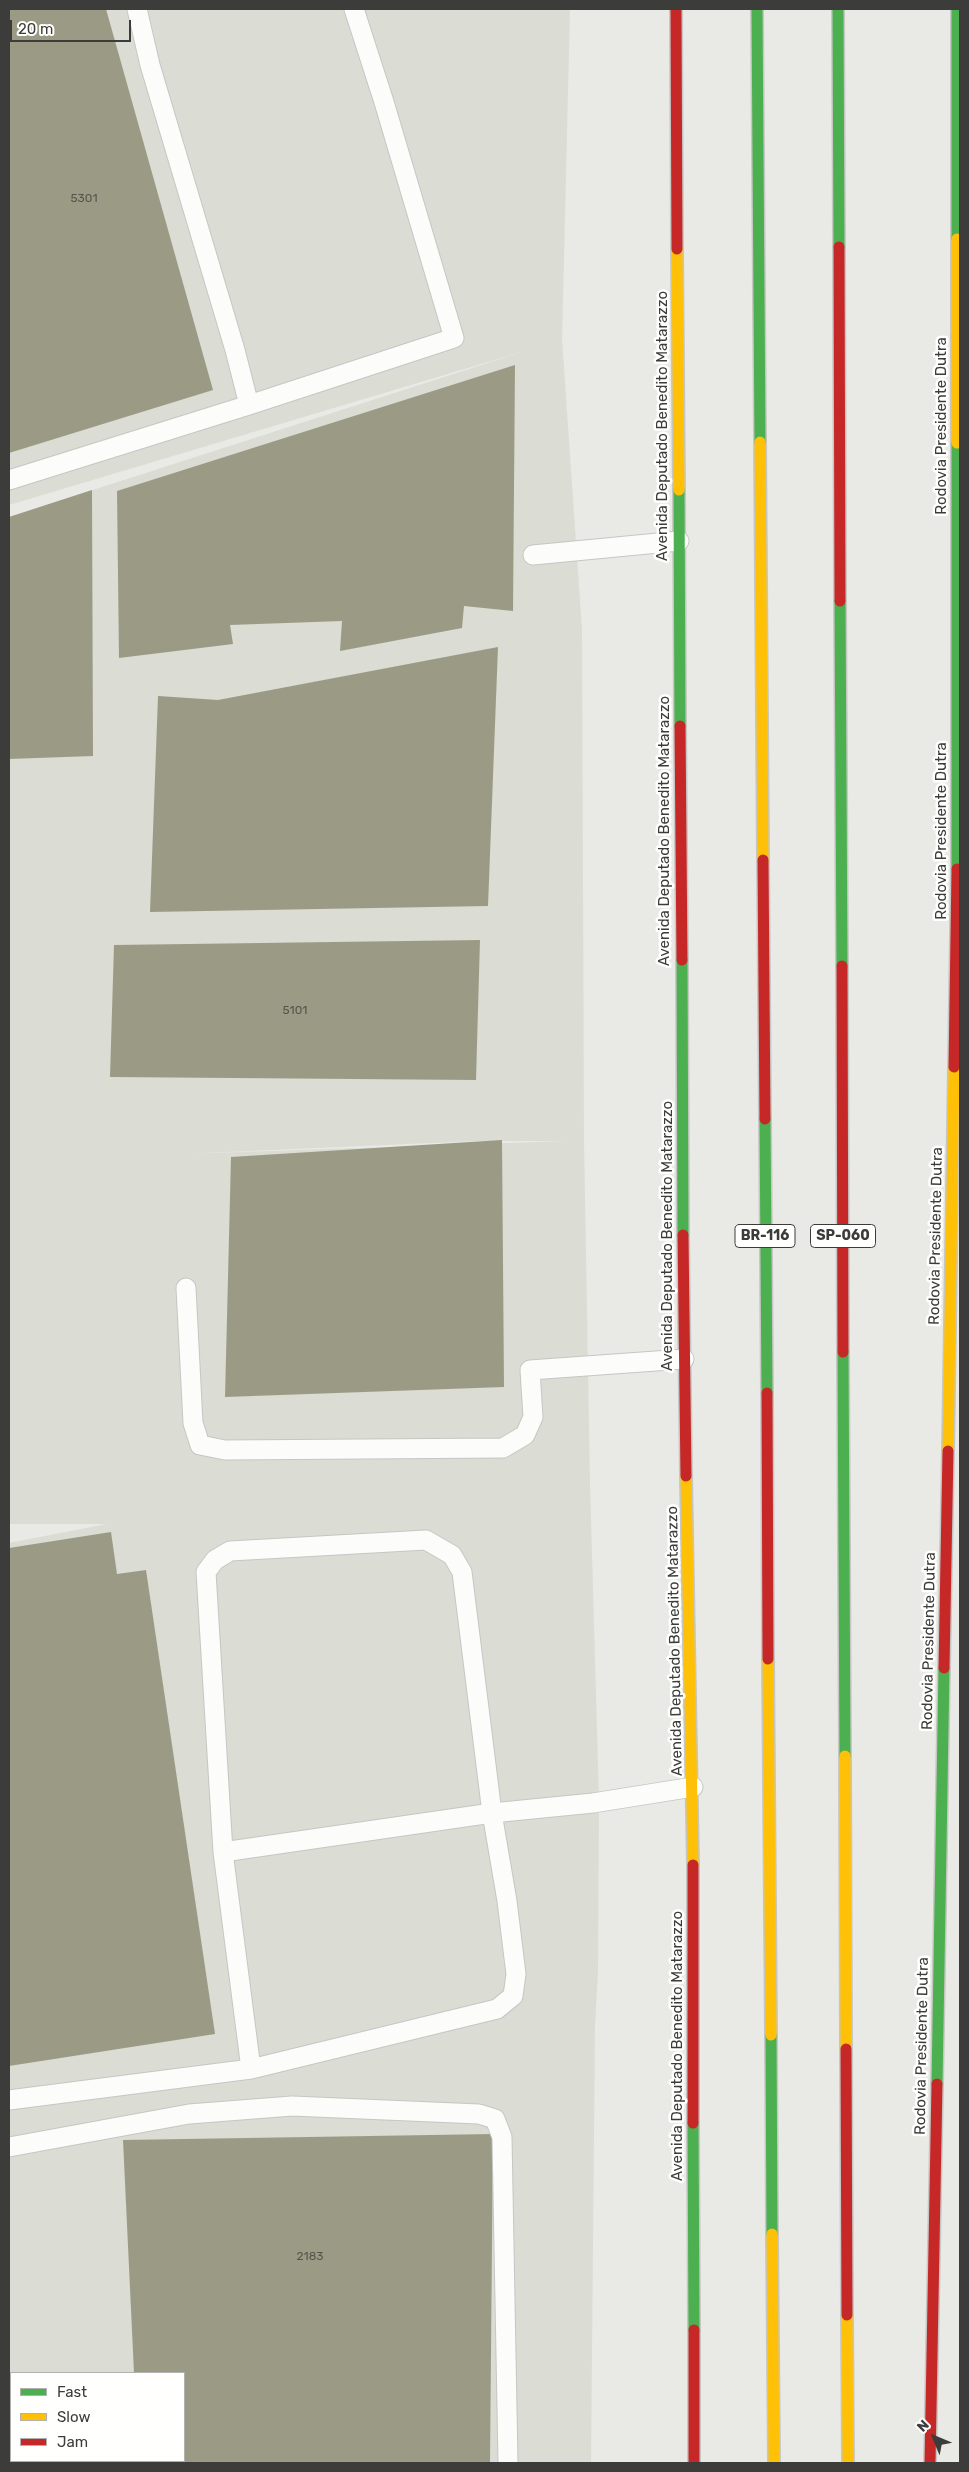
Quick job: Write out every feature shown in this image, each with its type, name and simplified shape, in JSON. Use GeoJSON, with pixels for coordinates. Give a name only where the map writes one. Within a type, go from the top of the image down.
{"type":"FeatureCollection","features":[{"type":"Feature","properties":{"kind":"main road","name":"Avenida Deputado Benedito Matarazzo"},"geometry":{"type":"LineString","coordinates":[[676,9],[684,1359],[693,1787],[694,2463]]}},
{"type":"Feature","properties":{"kind":"main road","name":"BR-116"},"geometry":{"type":"LineString","coordinates":[[757,9],[774,2463]]}},
{"type":"Feature","properties":{"kind":"main road","name":"SP-060"},"geometry":{"type":"LineString","coordinates":[[838,9],[848,2463]]}},
{"type":"Feature","properties":{"kind":"main road","name":"Rodovia Presidente Dutra"},"geometry":{"type":"LineString","coordinates":[[930,2463],[957,919],[957,9]]}},
{"type":"Feature","properties":{"kind":"lane"},"geometry":{"type":"LineString","coordinates":[[137,9],[150,65],[235,350],[249,405]]}},
{"type":"Feature","properties":{"kind":"lane"},"geometry":{"type":"LineString","coordinates":[[9,480],[249,405],[454,338],[384,102],[354,9]]}},
{"type":"Feature","properties":{"kind":"lane"},"geometry":{"type":"LineString","coordinates":[[533,555],[679,541]]}},
{"type":"Feature","properties":{"kind":"lane"},"geometry":{"type":"LineString","coordinates":[[186,1288],[193,1423],[200,1445],[225,1450],[503,1448],[526,1435],[533,1417],[530,1370],[684,1359]]}},
{"type":"Feature","properties":{"kind":"lane"},"geometry":{"type":"LineString","coordinates":[[9,2100],[251,2069],[497,2009],[512,1996],[516,1974],[507,1901],[492,1813],[462,1572],[452,1555],[426,1540],[230,1552],[214,1560],[206,1572],[223,1852],[251,2069]]}},
{"type":"Feature","properties":{"kind":"lane"},"geometry":{"type":"LineString","coordinates":[[223,1852],[492,1813],[593,1803],[693,1787]]}},
{"type":"Feature","properties":{"kind":"lane"},"geometry":{"type":"LineString","coordinates":[[9,2147],[190,2114],[292,2106],[479,2114],[495,2120],[502,2137],[508,2463]]}},
{"type":"Feature","properties":{"kind":"shaded area"},"geometry":{"type":"Polygon","coordinates":[[[9,9],[570,9],[562,339],[582,630],[584,1141],[590,1484],[599,1802],[591,2463],[9,2463],[9,1543],[107,1524],[9,1524],[9,517],[528,350],[9,505],[9,9]],[[477,1141],[184,1154],[568,1141],[477,1141]]]}},
{"type":"Feature","properties":{"kind":"building"},"geometry":{"type":"Polygon","coordinates":[[[9,9],[106,9],[213,390],[9,453],[9,9]]]}},
{"type":"Feature","properties":{"kind":"building"},"geometry":{"type":"Polygon","coordinates":[[[515,365],[513,611],[464,606],[462,628],[340,651],[342,621],[230,625],[233,644],[119,658],[117,491],[515,365]]]}},
{"type":"Feature","properties":{"kind":"building"},"geometry":{"type":"Polygon","coordinates":[[[92,490],[93,756],[9,759],[9,517],[92,490]]]}},
{"type":"Feature","properties":{"kind":"building"},"geometry":{"type":"Polygon","coordinates":[[[498,647],[488,906],[150,912],[158,696],[218,700],[498,647]]]}},
{"type":"Feature","properties":{"kind":"building"},"geometry":{"type":"Polygon","coordinates":[[[480,940],[476,1080],[110,1077],[114,945],[480,940]]]}},
{"type":"Feature","properties":{"kind":"building"},"geometry":{"type":"Polygon","coordinates":[[[502,1140],[504,1387],[225,1397],[231,1157],[502,1140]]]}},
{"type":"Feature","properties":{"kind":"building"},"geometry":{"type":"Polygon","coordinates":[[[111,1532],[117,1574],[146,1570],[215,2034],[9,2066],[9,1548],[111,1532]]]}},
{"type":"Feature","properties":{"kind":"building"},"geometry":{"type":"Polygon","coordinates":[[[493,2134],[490,2463],[138,2463],[185,2462],[185,2372],[134,2372],[123,2140],[493,2134]]]}},
{"type":"Feature","properties":{"kind":"traffic: fast"},"geometry":{"type":"LineString","coordinates":[[757,9],[760,442]]}},
{"type":"Feature","properties":{"kind":"traffic: fast"},"geometry":{"type":"LineString","coordinates":[[838,9],[839,247]]}},
{"type":"Feature","properties":{"kind":"traffic: fast"},"geometry":{"type":"LineString","coordinates":[[957,9],[957,239]]}},
{"type":"Feature","properties":{"kind":"traffic: fast"},"geometry":{"type":"LineString","coordinates":[[957,443],[957,869]]}},
{"type":"Feature","properties":{"kind":"traffic: fast"},"geometry":{"type":"LineString","coordinates":[[679,490],[680,726]]}},
{"type":"Feature","properties":{"kind":"traffic: fast"},"geometry":{"type":"LineString","coordinates":[[840,601],[842,966]]}},
{"type":"Feature","properties":{"kind":"traffic: fast"},"geometry":{"type":"LineString","coordinates":[[682,960],[683,1235]]}},
{"type":"Feature","properties":{"kind":"traffic: fast"},"geometry":{"type":"LineString","coordinates":[[765,1119],[767,1393]]}},
{"type":"Feature","properties":{"kind":"traffic: fast"},"geometry":{"type":"LineString","coordinates":[[843,1352],[845,1756]]}},
{"type":"Feature","properties":{"kind":"traffic: fast"},"geometry":{"type":"LineString","coordinates":[[937,2084],[944,1668]]}},
{"type":"Feature","properties":{"kind":"traffic: fast"},"geometry":{"type":"LineString","coordinates":[[771,2035],[772,2234]]}},
{"type":"Feature","properties":{"kind":"traffic: fast"},"geometry":{"type":"LineString","coordinates":[[693,2123],[694,2330]]}},
{"type":"Feature","properties":{"kind":"traffic: slow"},"geometry":{"type":"LineString","coordinates":[[957,239],[957,443]]}},
{"type":"Feature","properties":{"kind":"traffic: slow"},"geometry":{"type":"LineString","coordinates":[[677,249],[679,490]]}},
{"type":"Feature","properties":{"kind":"traffic: slow"},"geometry":{"type":"LineString","coordinates":[[760,442],[763,860]]}},
{"type":"Feature","properties":{"kind":"traffic: slow"},"geometry":{"type":"LineString","coordinates":[[948,1451],[954,1067]]}},
{"type":"Feature","properties":{"kind":"traffic: slow"},"geometry":{"type":"LineString","coordinates":[[686,1476],[693,1865]]}},
{"type":"Feature","properties":{"kind":"traffic: slow"},"geometry":{"type":"LineString","coordinates":[[768,1659],[771,2035]]}},
{"type":"Feature","properties":{"kind":"traffic: slow"},"geometry":{"type":"LineString","coordinates":[[845,1756],[846,2049]]}},
{"type":"Feature","properties":{"kind":"traffic: slow"},"geometry":{"type":"LineString","coordinates":[[772,2234],[774,2463]]}},
{"type":"Feature","properties":{"kind":"traffic: slow"},"geometry":{"type":"LineString","coordinates":[[847,2315],[848,2463]]}},
{"type":"Feature","properties":{"kind":"traffic: jam"},"geometry":{"type":"LineString","coordinates":[[676,9],[677,249]]}},
{"type":"Feature","properties":{"kind":"traffic: jam"},"geometry":{"type":"LineString","coordinates":[[839,247],[840,601]]}},
{"type":"Feature","properties":{"kind":"traffic: jam"},"geometry":{"type":"LineString","coordinates":[[680,726],[682,960]]}},
{"type":"Feature","properties":{"kind":"traffic: jam"},"geometry":{"type":"LineString","coordinates":[[763,860],[765,1119]]}},
{"type":"Feature","properties":{"kind":"traffic: jam"},"geometry":{"type":"LineString","coordinates":[[954,1067],[957,869]]}},
{"type":"Feature","properties":{"kind":"traffic: jam"},"geometry":{"type":"LineString","coordinates":[[842,966],[843,1352]]}},
{"type":"Feature","properties":{"kind":"traffic: jam"},"geometry":{"type":"LineString","coordinates":[[683,1235],[686,1476]]}},
{"type":"Feature","properties":{"kind":"traffic: jam"},"geometry":{"type":"LineString","coordinates":[[767,1393],[768,1659]]}},
{"type":"Feature","properties":{"kind":"traffic: jam"},"geometry":{"type":"LineString","coordinates":[[944,1668],[948,1451]]}},
{"type":"Feature","properties":{"kind":"traffic: jam"},"geometry":{"type":"LineString","coordinates":[[693,1865],[693,2123]]}},
{"type":"Feature","properties":{"kind":"traffic: jam"},"geometry":{"type":"LineString","coordinates":[[846,2049],[847,2315]]}},
{"type":"Feature","properties":{"kind":"traffic: jam"},"geometry":{"type":"LineString","coordinates":[[930,2463],[937,2084]]}},
{"type":"Feature","properties":{"kind":"traffic: jam"},"geometry":{"type":"LineString","coordinates":[[694,2330],[694,2463]]}}]}
